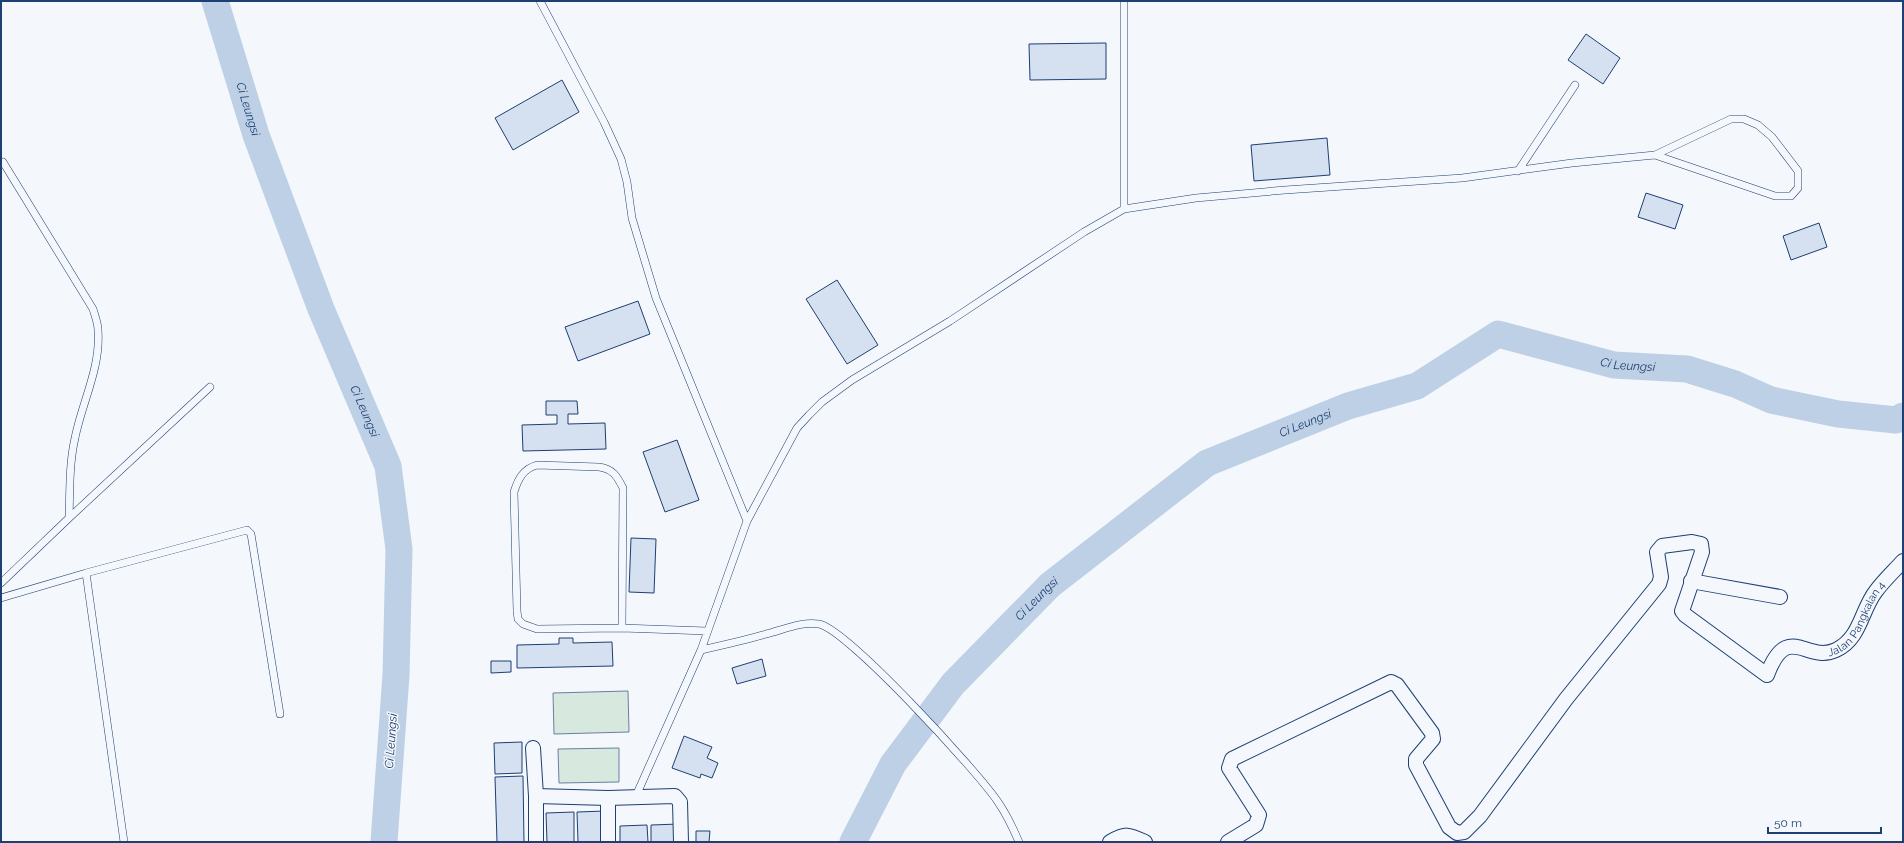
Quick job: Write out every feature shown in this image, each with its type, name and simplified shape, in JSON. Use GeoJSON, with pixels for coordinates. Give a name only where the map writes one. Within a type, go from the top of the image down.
{"type":"FeatureCollection","features":[{"type":"Feature","properties":{"kind":"street"},"geometry":{"type":"LineString","coordinates":[[1228,842],[1256,825],[1259,815],[1229,768],[1229,763],[1232,759],[1391,682],[1397,685],[1432,733],[1433,738],[1416,759],[1416,765],[1449,827],[1457,833],[1464,832],[1480,816],[1566,699],[1659,584],[1661,577],[1657,552],[1659,548],[1692,542],[1700,544],[1702,552],[1691,581],[1780,597]]}},
{"type":"Feature","properties":{"kind":"street","name":"Jalan Pangkalan 4"},"geometry":{"type":"LineString","coordinates":[[1691,581],[1682,606],[1684,613],[1767,675],[1773,659],[1779,651],[1791,647],[1805,648],[1821,653],[1829,653],[1849,641],[1862,621],[1869,601],[1876,590],[1903,561]]}},
{"type":"Feature","properties":{"kind":"street"},"geometry":{"type":"LineString","coordinates":[[533,748],[536,796],[536,842]]}},
{"type":"Feature","properties":{"kind":"street"},"geometry":{"type":"LineString","coordinates":[[536,796],[678,798],[680,802],[681,842]]}},
{"type":"Feature","properties":{"kind":"street"},"geometry":{"type":"LineString","coordinates":[[608,798],[608,842]]}},
{"type":"Feature","properties":{"kind":"street"},"geometry":{"type":"LineString","coordinates":[[1110,842],[1123,834],[1145,842]]}},
{"type":"Feature","properties":{"kind":"lane"},"geometry":{"type":"LineString","coordinates":[[540,1],[604,122],[621,159],[627,182],[632,218],[656,298],[747,521]]}},
{"type":"Feature","properties":{"kind":"lane"},"geometry":{"type":"LineString","coordinates":[[1124,1],[1124,209]]}},
{"type":"Feature","properties":{"kind":"lane"},"geometry":{"type":"LineString","coordinates":[[1518,172],[1574,85]]}},
{"type":"Feature","properties":{"kind":"lane"},"geometry":{"type":"LineString","coordinates":[[635,798],[701,650],[747,521],[797,428],[822,402],[852,380],[950,321],[1084,232],[1124,209],[1196,198],[1285,190],[1462,178],[1518,172],[1572,163],[1655,155],[1730,119],[1744,119],[1758,125],[1777,143],[1798,171],[1798,188],[1791,196],[1776,196],[1655,155]]}},
{"type":"Feature","properties":{"kind":"lane"},"geometry":{"type":"LineString","coordinates":[[3,162],[93,309],[98,329],[98,349],[94,370],[79,418],[71,460],[69,518]]}},
{"type":"Feature","properties":{"kind":"lane"},"geometry":{"type":"LineString","coordinates":[[1,583],[210,387]]}},
{"type":"Feature","properties":{"kind":"lane"},"geometry":{"type":"LineString","coordinates":[[622,628],[623,488],[618,477],[609,468],[599,466],[537,465],[529,467],[519,478],[514,492],[518,619],[523,624],[537,629],[622,628],[708,631]]}},
{"type":"Feature","properties":{"kind":"lane"},"geometry":{"type":"LineString","coordinates":[[1,598],[86,573],[247,530],[251,534],[280,714]]}},
{"type":"Feature","properties":{"kind":"lane"},"geometry":{"type":"LineString","coordinates":[[86,573],[124,842]]}},
{"type":"Feature","properties":{"kind":"lane"},"geometry":{"type":"LineString","coordinates":[[701,650],[809,623],[830,627],[857,650],[966,762],[998,802],[1011,822],[1019,842]]}},
{"type":"Feature","properties":{"kind":"shaded area"},"geometry":{"type":"Polygon","coordinates":[[[628,691],[629,732],[554,734],[553,693],[628,691]]]}},
{"type":"Feature","properties":{"kind":"shaded area"},"geometry":{"type":"Polygon","coordinates":[[[619,748],[619,782],[559,783],[558,749],[619,748]]]}},
{"type":"Feature","properties":{"kind":"building"},"geometry":{"type":"Polygon","coordinates":[[[1586,34],[1620,58],[1603,84],[1568,60],[1586,34]]]}},
{"type":"Feature","properties":{"kind":"building"},"geometry":{"type":"Polygon","coordinates":[[[1106,43],[1106,79],[1030,80],[1029,44],[1106,43]]]}},
{"type":"Feature","properties":{"kind":"building"},"geometry":{"type":"Polygon","coordinates":[[[562,80],[579,112],[513,150],[495,118],[562,80]]]}},
{"type":"Feature","properties":{"kind":"building"},"geometry":{"type":"Polygon","coordinates":[[[1327,138],[1330,175],[1254,181],[1251,145],[1327,138]]]}},
{"type":"Feature","properties":{"kind":"building"},"geometry":{"type":"Polygon","coordinates":[[[1646,193],[1683,205],[1675,229],[1638,217],[1646,193]]]}},
{"type":"Feature","properties":{"kind":"building"},"geometry":{"type":"Polygon","coordinates":[[[1819,223],[1827,247],[1791,260],[1783,236],[1819,223]]]}},
{"type":"Feature","properties":{"kind":"building"},"geometry":{"type":"Polygon","coordinates":[[[837,280],[878,345],[847,364],[806,299],[837,280]]]}},
{"type":"Feature","properties":{"kind":"building"},"geometry":{"type":"Polygon","coordinates":[[[638,301],[650,334],[578,361],[565,327],[638,301]]]}},
{"type":"Feature","properties":{"kind":"building"},"geometry":{"type":"Polygon","coordinates":[[[546,401],[577,401],[578,414],[568,414],[568,424],[605,423],[606,449],[523,451],[522,425],[557,424],[557,415],[546,415],[546,401]]]}},
{"type":"Feature","properties":{"kind":"building"},"geometry":{"type":"Polygon","coordinates":[[[677,440],[699,500],[665,512],[643,452],[677,440]]]}},
{"type":"Feature","properties":{"kind":"building"},"geometry":{"type":"Polygon","coordinates":[[[631,538],[656,539],[654,593],[629,592],[631,538]]]}},
{"type":"Feature","properties":{"kind":"building"},"geometry":{"type":"Polygon","coordinates":[[[559,638],[573,638],[573,643],[612,642],[613,666],[517,668],[517,645],[559,644],[559,638]]]}},
{"type":"Feature","properties":{"kind":"building"},"geometry":{"type":"Polygon","coordinates":[[[762,659],[766,676],[737,684],[732,668],[762,659]]]}},
{"type":"Feature","properties":{"kind":"building"},"geometry":{"type":"Polygon","coordinates":[[[491,661],[511,661],[511,672],[491,673],[491,661]]]}},
{"type":"Feature","properties":{"kind":"building"},"geometry":{"type":"Polygon","coordinates":[[[684,736],[712,747],[707,758],[718,763],[712,778],[701,774],[700,778],[672,768],[684,736]]]}},
{"type":"Feature","properties":{"kind":"building"},"geometry":{"type":"Polygon","coordinates":[[[522,742],[522,773],[495,774],[494,743],[522,742]]]}},
{"type":"Feature","properties":{"kind":"building"},"geometry":{"type":"Polygon","coordinates":[[[523,776],[524,842],[497,842],[495,777],[523,776]]]}},
{"type":"Feature","properties":{"kind":"building"},"geometry":{"type":"Polygon","coordinates":[[[605,811],[606,842],[578,842],[577,812],[605,811]]]}},
{"type":"Feature","properties":{"kind":"building"},"geometry":{"type":"Polygon","coordinates":[[[574,812],[574,842],[547,842],[546,813],[574,812]]]}},
{"type":"Feature","properties":{"kind":"building"},"geometry":{"type":"Polygon","coordinates":[[[679,824],[679,842],[651,842],[651,825],[679,824]]]}},
{"type":"Feature","properties":{"kind":"building"},"geometry":{"type":"Polygon","coordinates":[[[647,825],[648,842],[620,842],[620,826],[647,825]]]}},
{"type":"Feature","properties":{"kind":"building"},"geometry":{"type":"Polygon","coordinates":[[[696,831],[710,831],[709,842],[696,842],[696,831]]]}},
{"type":"Feature","properties":{"kind":"waterway","name":"Ci Leungsi"},"geometry":{"type":"LineString","coordinates":[[215,1],[256,135],[321,309],[388,466],[399,549],[396,675],[384,842]]}},
{"type":"Feature","properties":{"kind":"waterway","name":"Ci Leungsi"},"geometry":{"type":"LineString","coordinates":[[853,842],[893,764],[953,684],[1050,585],[1207,463],[1348,406],[1417,386],[1498,334],[1614,365],[1687,369],[1735,384],[1771,400],[1838,414],[1896,420],[1903,416]]}}]}
